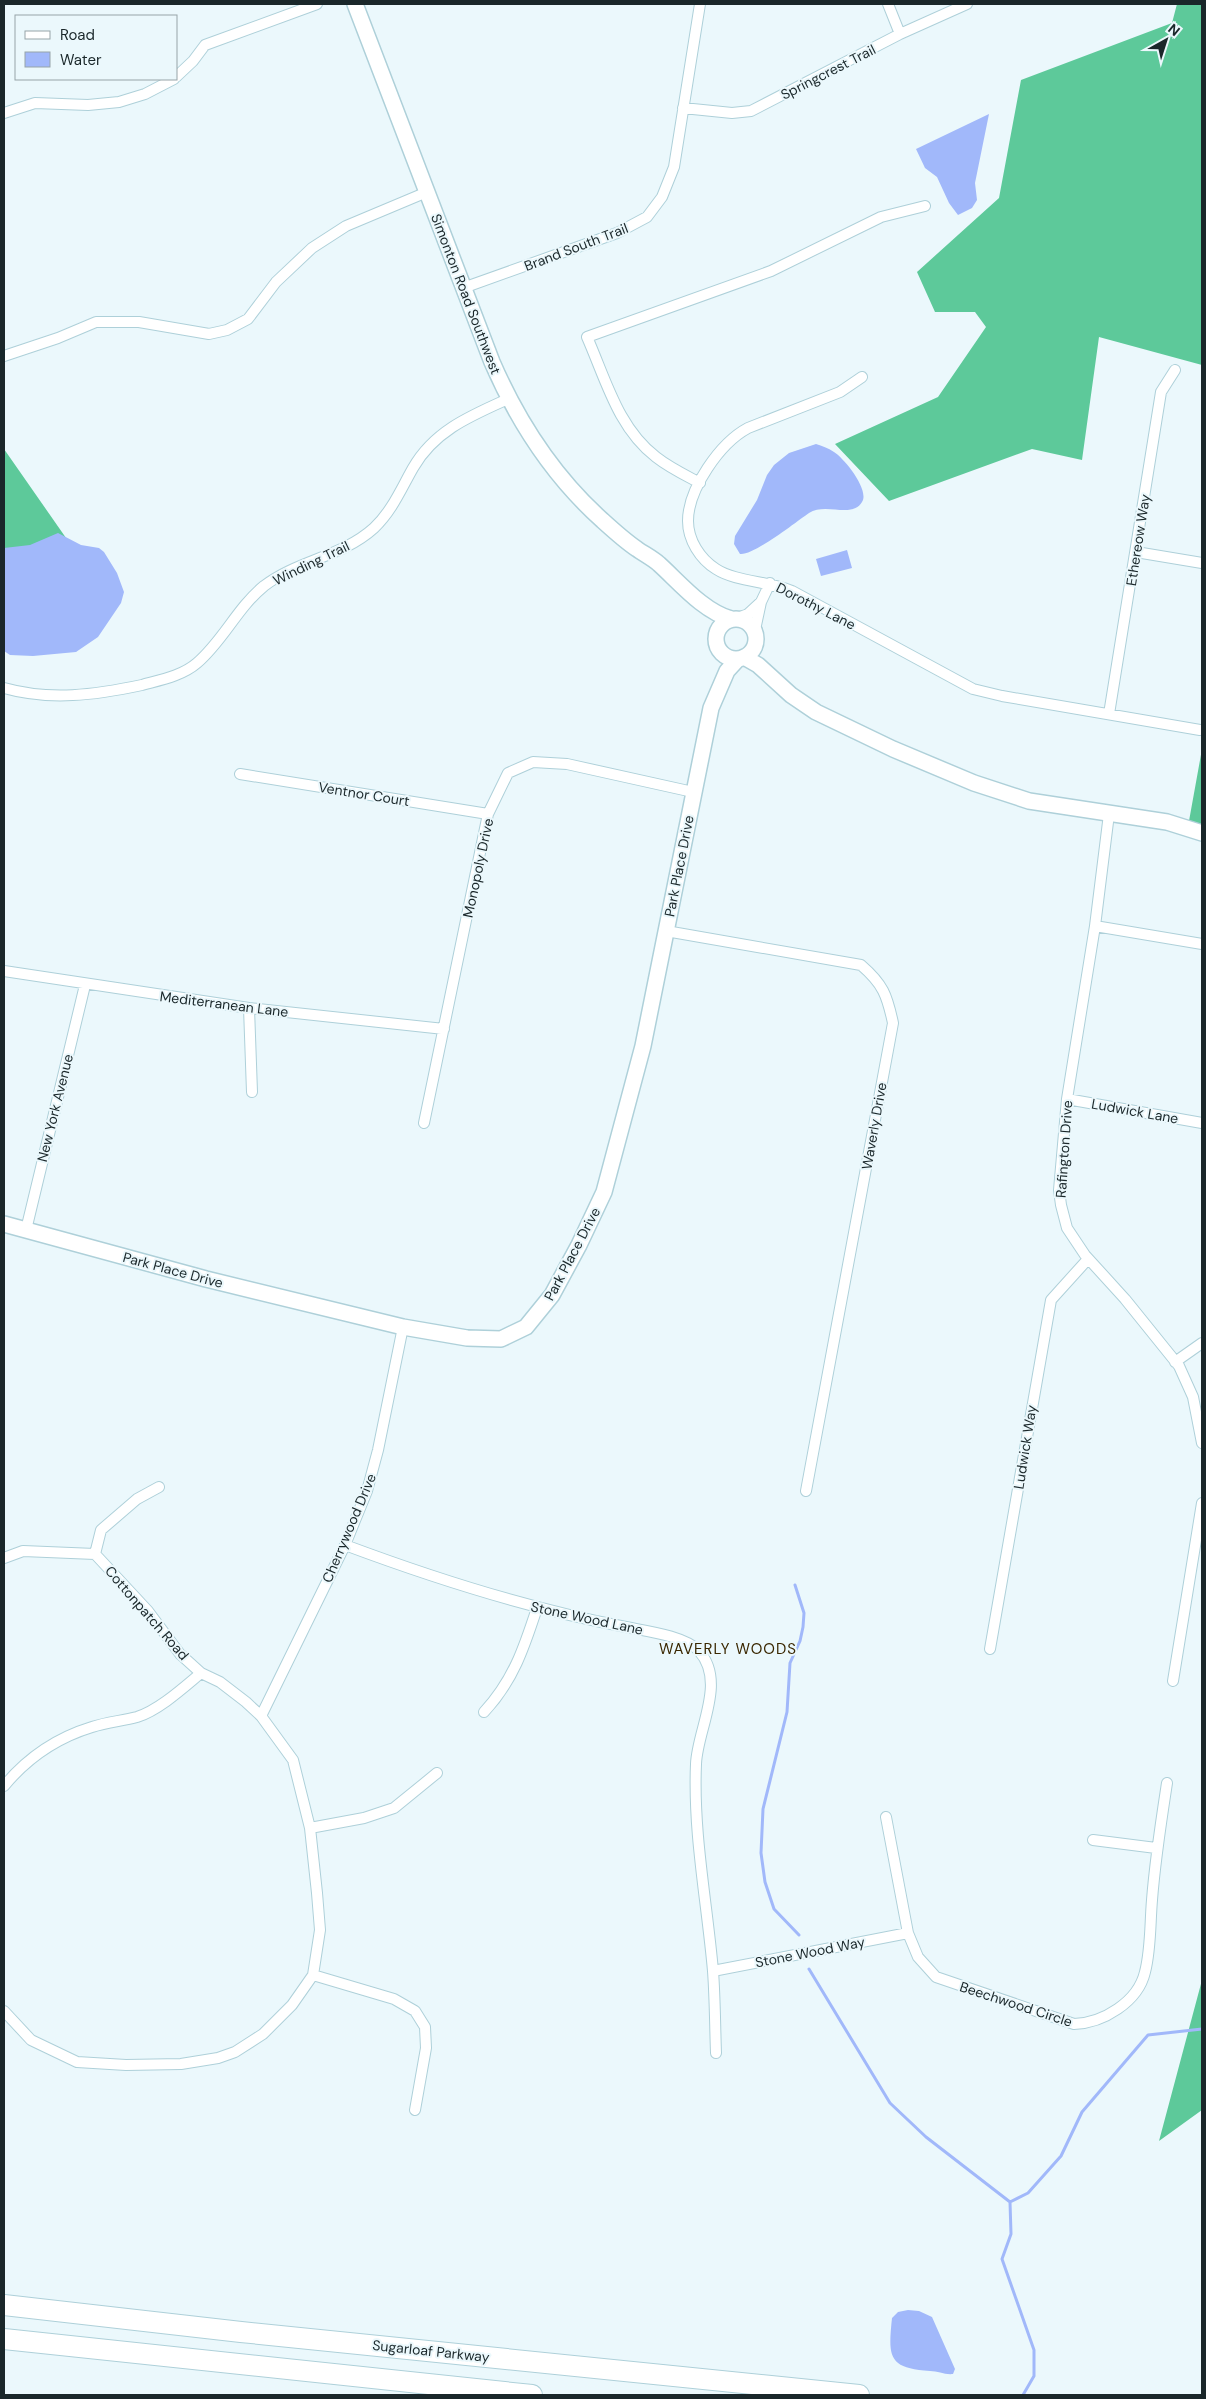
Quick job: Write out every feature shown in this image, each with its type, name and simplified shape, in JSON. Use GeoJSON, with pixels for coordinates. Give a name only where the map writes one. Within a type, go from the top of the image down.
{"type":"FeatureCollection","features":[{"type":"Feature","properties":{"kind":"highway","name":"Sugarloaf Parkway"},"geometry":{"type":"LineString","coordinates":[[4,2305],[241,2332],[859,2395]]}},
{"type":"Feature","properties":{"kind":"highway"},"geometry":{"type":"LineString","coordinates":[[4,2339],[532,2395]]}},
{"type":"Feature","properties":{"kind":"street"},"geometry":{"type":"LineString","coordinates":[[178,75],[193,62],[205,45],[317,4]]}},
{"type":"Feature","properties":{"kind":"street","name":"Simonton Road Southwest"},"geometry":{"type":"LineString","coordinates":[[354,4],[463,288],[508,399],[533,441],[573,491],[597,516],[656,562],[713,612],[734,618]]}},
{"type":"Feature","properties":{"kind":"street","name":"Brand South Trail"},"geometry":{"type":"LineString","coordinates":[[463,288],[617,233],[647,217],[662,197],[674,167],[700,4]]}},
{"type":"Feature","properties":{"kind":"street"},"geometry":{"type":"LineString","coordinates":[[888,4],[900,34]]}},
{"type":"Feature","properties":{"kind":"street","name":"Springcrest Trail"},"geometry":{"type":"LineString","coordinates":[[683,108],[732,113],[751,111],[900,34],[967,4]]}},
{"type":"Feature","properties":{"kind":"street"},"geometry":{"type":"LineString","coordinates":[[4,113],[35,103],[88,105],[119,102],[145,94],[171,80]]}},
{"type":"Feature","properties":{"kind":"street"},"geometry":{"type":"LineString","coordinates":[[4,356],[58,338],[96,322],[139,322],[209,334],[227,330],[248,319],[276,282],[312,248],[346,226],[427,192]]}},
{"type":"Feature","properties":{"kind":"street"},"geometry":{"type":"LineString","coordinates":[[700,483],[657,458],[646,449],[627,425],[609,390],[588,337],[771,271],[881,217],[925,206]]}},
{"type":"Feature","properties":{"kind":"street","name":"Ethereow Way"},"geometry":{"type":"LineString","coordinates":[[1109,714],[1161,392],[1175,370]]}},
{"type":"Feature","properties":{"kind":"street","name":"Dorothy Lane"},"geometry":{"type":"LineString","coordinates":[[862,377],[840,392],[762,422],[736,435],[721,450],[696,490],[688,521],[692,540],[699,552],[717,570],[731,576],[770,583],[792,591],[973,689],[1002,696],[1200,730]]}},
{"type":"Feature","properties":{"kind":"street","name":"Winding Trail"},"geometry":{"type":"LineString","coordinates":[[4,688],[44,696],[87,696],[163,680],[188,670],[206,654],[243,608],[264,587],[289,571],[349,546],[375,527],[395,501],[419,458],[447,429],[508,399]]}},
{"type":"Feature","properties":{"kind":"street","name":"Simonton Road Southwest"},"geometry":{"type":"LineString","coordinates":[[636,548],[651,566],[706,617],[716,633]]}},
{"type":"Feature","properties":{"kind":"street"},"geometry":{"type":"LineString","coordinates":[[1136,552],[1202,564]]}},
{"type":"Feature","properties":{"kind":"street"},"geometry":{"type":"LineString","coordinates":[[762,602],[748,614],[734,618],[720,627],[716,633],[716,640],[721,652],[732,659],[750,654],[762,602],[770,583]]}},
{"type":"Feature","properties":{"kind":"street"},"geometry":{"type":"LineString","coordinates":[[734,618],[751,624],[764,658],[826,715]]}},
{"type":"Feature","properties":{"kind":"street","name":"Park Place Drive"},"geometry":{"type":"LineString","coordinates":[[711,708],[709,696],[711,684],[721,652]]}},
{"type":"Feature","properties":{"kind":"street"},"geometry":{"type":"LineString","coordinates":[[741,658],[758,665],[791,695],[816,712],[826,715],[893,749],[974,784],[1029,801],[1167,822],[1202,833]]}},
{"type":"Feature","properties":{"kind":"street","name":"Park Place Drive"},"geometry":{"type":"LineString","coordinates":[[4,1224],[206,1279],[403,1327],[466,1338],[501,1339],[526,1327],[552,1295],[579,1245],[604,1192],[643,1046],[711,708],[727,671],[741,658]]}},
{"type":"Feature","properties":{"kind":"street","name":"Monopoly Drive"},"geometry":{"type":"LineString","coordinates":[[424,1123],[488,814],[508,773],[533,762],[567,764],[693,792]]}},
{"type":"Feature","properties":{"kind":"street","name":"Ventnor Court"},"geometry":{"type":"LineString","coordinates":[[240,774],[488,814]]}},
{"type":"Feature","properties":{"kind":"street","name":"Rafington Drive"},"geometry":{"type":"LineString","coordinates":[[1109,814],[1095,926],[1067,1099],[1059,1190],[1061,1205],[1067,1228],[1088,1258],[1125,1299],[1175,1362],[1193,1397],[1202,1443]]}},
{"type":"Feature","properties":{"kind":"street"},"geometry":{"type":"LineString","coordinates":[[1095,926],[1202,944]]}},
{"type":"Feature","properties":{"kind":"street","name":"Waverly Drive"},"geometry":{"type":"LineString","coordinates":[[666,931],[861,965],[878,980],[887,997],[892,1023],[806,1491]]}},
{"type":"Feature","properties":{"kind":"street","name":"Mediterranean Lane"},"geometry":{"type":"LineString","coordinates":[[4,971],[85,985],[248,1008],[444,1029]]}},
{"type":"Feature","properties":{"kind":"street","name":"New York Avenue"},"geometry":{"type":"LineString","coordinates":[[26,1230],[85,985]]}},
{"type":"Feature","properties":{"kind":"street"},"geometry":{"type":"LineString","coordinates":[[248,1008],[252,1092]]}},
{"type":"Feature","properties":{"kind":"street","name":"Ludwick Lane"},"geometry":{"type":"LineString","coordinates":[[1067,1099],[1202,1123]]}},
{"type":"Feature","properties":{"kind":"street","name":"Ludwick Way"},"geometry":{"type":"LineString","coordinates":[[990,1649],[1051,1300],[1088,1258]]}},
{"type":"Feature","properties":{"kind":"street","name":"Cherrywood Drive"},"geometry":{"type":"LineString","coordinates":[[261,1716],[344,1545],[367,1492],[378,1450],[403,1327]]}},
{"type":"Feature","properties":{"kind":"street"},"geometry":{"type":"LineString","coordinates":[[1175,1362],[1202,1344]]}},
{"type":"Feature","properties":{"kind":"street"},"geometry":{"type":"LineString","coordinates":[[95,1554],[101,1530],[137,1499],[159,1487]]}},
{"type":"Feature","properties":{"kind":"street"},"geometry":{"type":"LineString","coordinates":[[1173,1681],[1202,1503]]}},
{"type":"Feature","properties":{"kind":"street","name":"Stone Wood Lane"},"geometry":{"type":"LineString","coordinates":[[344,1545],[416,1572],[537,1608],[670,1636],[698,1650],[705,1662],[709,1678],[711,1702],[701,1732],[696,1763],[698,1838],[713,1971],[716,2053]]}},
{"type":"Feature","properties":{"kind":"street","name":"Cottonpatch Road"},"geometry":{"type":"LineString","coordinates":[[4,1558],[23,1551],[95,1554],[148,1611],[180,1654],[201,1674],[220,1682],[261,1716],[292,1760],[310,1828],[320,1930],[313,1975],[292,2005],[263,2034],[235,2052],[218,2058],[181,2064],[126,2065],[77,2062],[31,2040],[4,2011]]}},
{"type":"Feature","properties":{"kind":"street"},"geometry":{"type":"LineString","coordinates":[[484,1712],[501,1693],[509,1678],[521,1654],[537,1608]]}},
{"type":"Feature","properties":{"kind":"street"},"geometry":{"type":"LineString","coordinates":[[4,1786],[18,1769],[51,1743],[92,1726],[139,1716],[174,1695],[201,1674]]}},
{"type":"Feature","properties":{"kind":"street"},"geometry":{"type":"LineString","coordinates":[[310,1828],[364,1818],[394,1808],[437,1773]]}},
{"type":"Feature","properties":{"kind":"street","name":"Beechwood Circle"},"geometry":{"type":"LineString","coordinates":[[886,1817],[908,1933],[918,1957],[936,1977],[1074,2024],[1090,2024],[1109,2016],[1124,2004],[1145,1972],[1156,1848],[1167,1783]]}},
{"type":"Feature","properties":{"kind":"street"},"geometry":{"type":"LineString","coordinates":[[1093,1840],[1156,1848]]}},
{"type":"Feature","properties":{"kind":"street","name":"Stone Wood Way"},"geometry":{"type":"LineString","coordinates":[[713,1971],[908,1933]]}},
{"type":"Feature","properties":{"kind":"street"},"geometry":{"type":"LineString","coordinates":[[313,1975],[394,1999],[415,2011],[425,2027],[426,2048],[415,2110]]}},
{"type":"Feature","properties":{"kind":"green space"},"geometry":{"type":"Polygon","coordinates":[[[1177,4],[1202,4],[1202,365],[1099,337],[1082,460],[1032,449],[889,501],[835,444],[938,397],[986,327],[975,312],[935,312],[917,272],[999,198],[1021,80],[1172,23],[1177,4]]]}},
{"type":"Feature","properties":{"kind":"green space"},"geometry":{"type":"Polygon","coordinates":[[[4,449],[80,558],[4,548],[4,449]]]}},
{"type":"Feature","properties":{"kind":"green space"},"geometry":{"type":"Polygon","coordinates":[[[1202,749],[1202,825],[1189,821],[1202,749]]]}},
{"type":"Feature","properties":{"kind":"green space"},"geometry":{"type":"Polygon","coordinates":[[[1202,1980],[1202,2110],[1159,2141],[1202,1980]]]}},
{"type":"Feature","properties":{"kind":"water"},"geometry":{"type":"Polygon","coordinates":[[[989,114],[975,183],[977,200],[972,208],[958,215],[949,203],[937,177],[925,168],[916,149],[989,114]]]}},
{"type":"Feature","properties":{"kind":"water"},"geometry":{"type":"Polygon","coordinates":[[[816,444],[834,452],[849,467],[862,490],[864,497],[862,502],[858,507],[852,509],[816,510],[754,550],[740,554],[734,544],[735,536],[757,500],[767,475],[774,465],[789,453],[816,444]]]}},
{"type":"Feature","properties":{"kind":"water"},"geometry":{"type":"Polygon","coordinates":[[[58,533],[81,545],[99,548],[104,552],[117,573],[124,592],[121,603],[98,637],[76,652],[33,656],[10,655],[4,651],[4,548],[30,545],[58,533]]]}},
{"type":"Feature","properties":{"kind":"water"},"geometry":{"type":"Polygon","coordinates":[[[847,550],[852,568],[821,576],[816,559],[847,550]]]}},
{"type":"Feature","properties":{"kind":"water"},"geometry":{"type":"Polygon","coordinates":[[[908,2310],[919,2311],[932,2317],[955,2369],[953,2374],[906,2367],[898,2363],[894,2358],[890,2342],[892,2318],[898,2312],[908,2310]]]}},
{"type":"Feature","properties":{"kind":"waterway"},"geometry":{"type":"LineString","coordinates":[[795,1585],[804,1613],[803,1627],[800,1641],[790,1663],[787,1712],[763,1809],[761,1853],[765,1882],[774,1909],[799,1935]]}},
{"type":"Feature","properties":{"kind":"waterway"},"geometry":{"type":"LineString","coordinates":[[809,1969],[890,2103],[926,2137],[1010,2202]]}},
{"type":"Feature","properties":{"kind":"waterway"},"geometry":{"type":"LineString","coordinates":[[1023,2395],[1034,2376],[1034,2350],[1002,2259],[1011,2234],[1010,2202],[1028,2193],[1061,2156],[1082,2112],[1148,2035],[1202,2029]]}},
{"type":"Feature","properties":{"kind":"district","name":"WAVERLY WOODS"},"geometry":{"type":"Point","coordinates":[728,1649]}}]}
